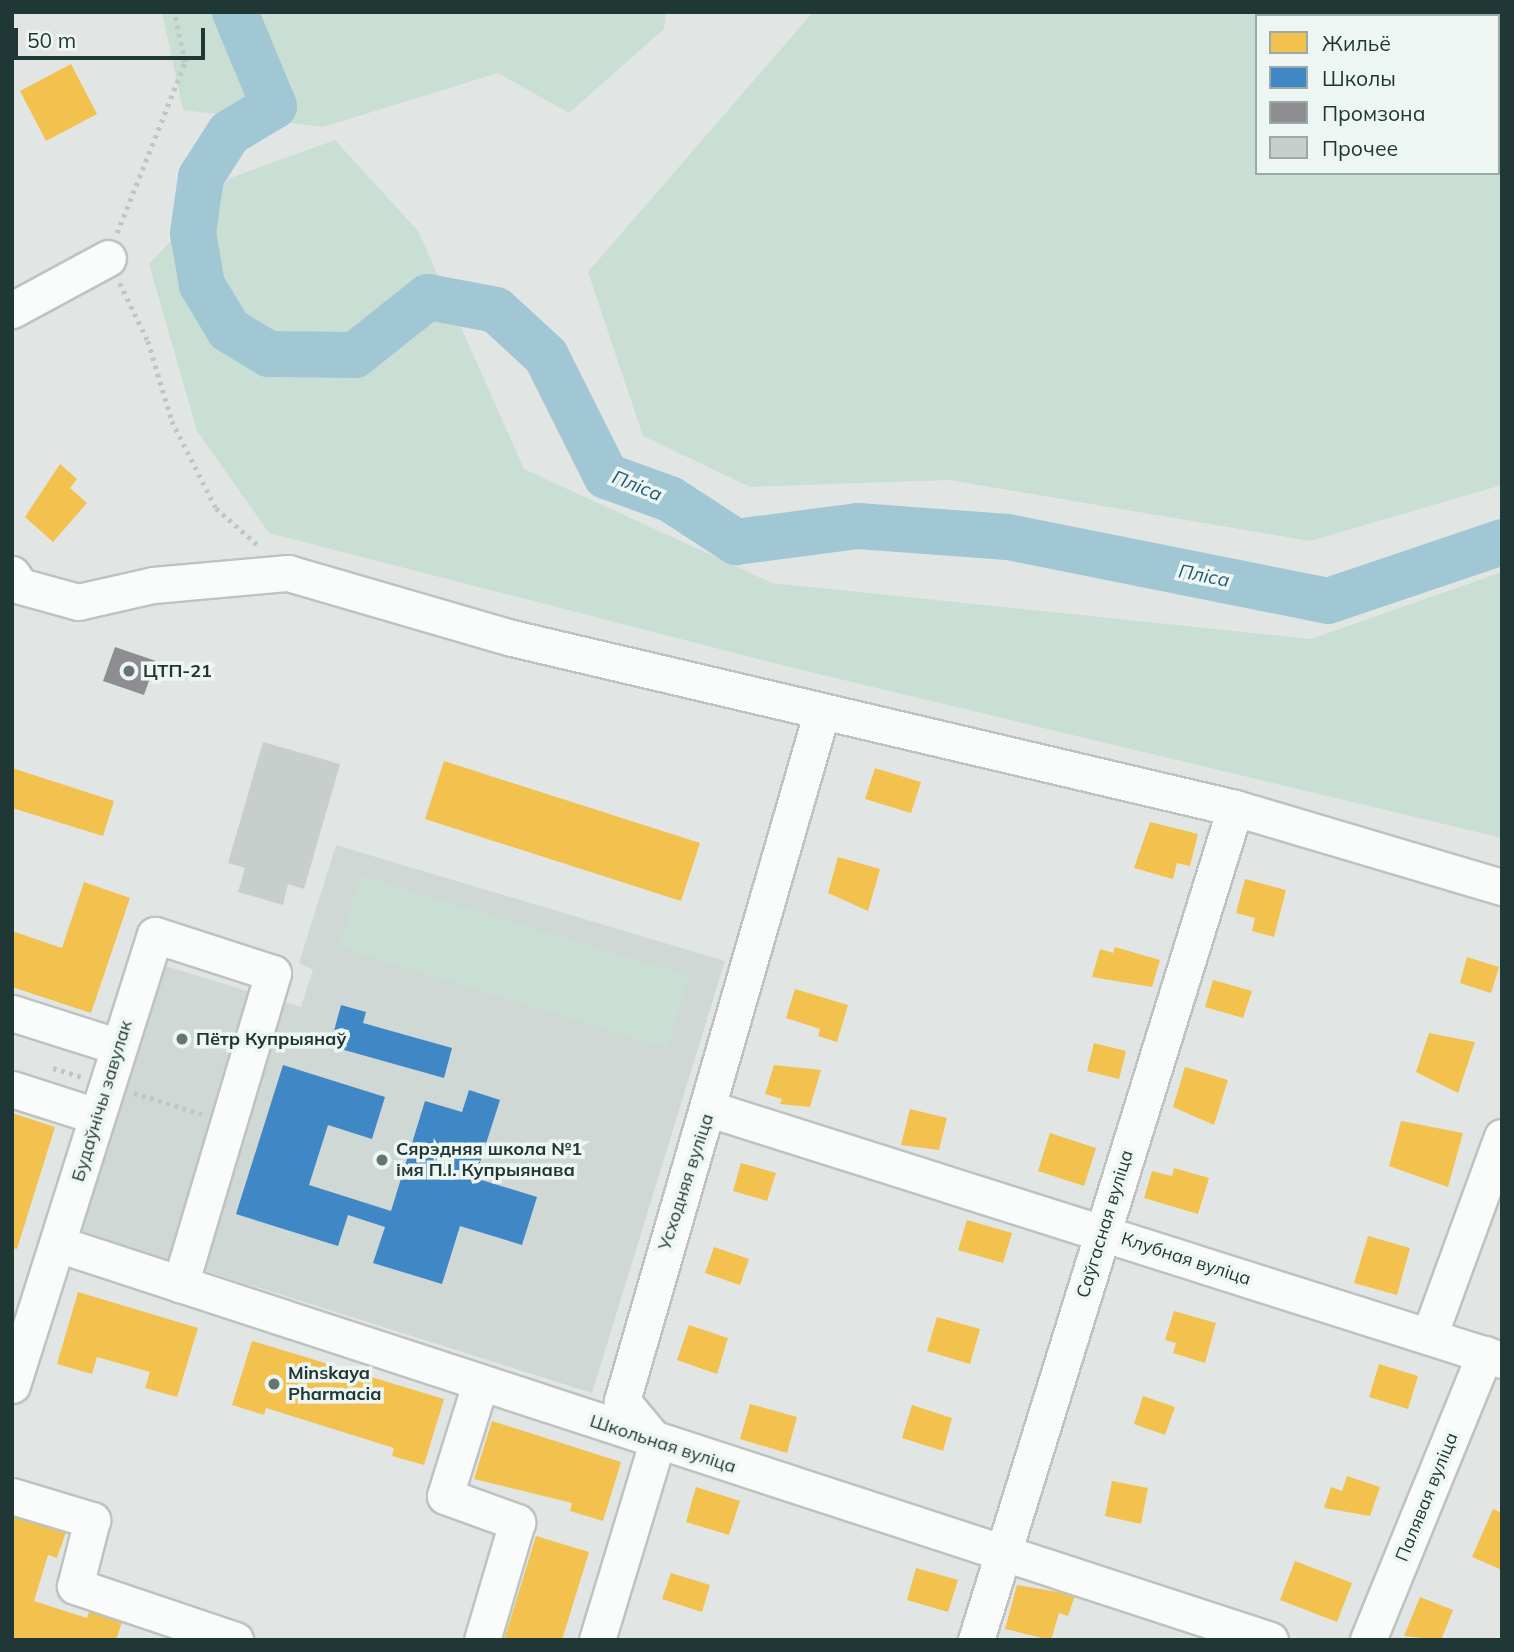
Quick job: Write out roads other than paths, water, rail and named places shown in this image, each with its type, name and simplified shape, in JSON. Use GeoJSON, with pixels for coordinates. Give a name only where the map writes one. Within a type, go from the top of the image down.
{"type":"FeatureCollection","features":[{"type":"Feature","properties":{"kind":"street"},"geometry":{"type":"LineString","coordinates":[[12,310],[108,258]]}},
{"type":"Feature","properties":{"kind":"street"},"geometry":{"type":"LineString","coordinates":[[16,580],[78,602],[153,585],[288,573],[512,638],[1235,808],[1502,887]]}},
{"type":"Feature","properties":{"kind":"street","name":"Усходняя вуліца"},"geometry":{"type":"LineString","coordinates":[[657,1443],[622,1401],[710,1110],[822,711]]}},
{"type":"Feature","properties":{"kind":"street","name":"Саўгасная вуліца"},"geometry":{"type":"LineString","coordinates":[[976,1640],[1235,808]]}},
{"type":"Feature","properties":{"kind":"street","name":"Будаўнічы завулак"},"geometry":{"type":"LineString","coordinates":[[12,1385],[155,935],[273,974],[180,1284]]}},
{"type":"Feature","properties":{"kind":"street"},"geometry":{"type":"LineString","coordinates":[[12,1013],[119,1047]]}},
{"type":"Feature","properties":{"kind":"street"},"geometry":{"type":"LineString","coordinates":[[12,1089],[96,1116]]}},
{"type":"Feature","properties":{"kind":"street","name":"Клубная вуліца"},"geometry":{"type":"LineString","coordinates":[[710,1110],[1493,1357]]}},
{"type":"Feature","properties":{"kind":"street"},"geometry":{"type":"LineString","coordinates":[[1429,1336],[1502,1137]]}},
{"type":"Feature","properties":{"kind":"street","name":"Школьная вуліца"},"geometry":{"type":"LineString","coordinates":[[58,1244],[657,1443],[1270,1640]]}},
{"type":"Feature","properties":{"kind":"street","name":"Палявая вуліца"},"geometry":{"type":"LineString","coordinates":[[1368,1640],[1493,1357]]}},
{"type":"Feature","properties":{"kind":"street"},"geometry":{"type":"LineString","coordinates":[[480,1384],[445,1496],[517,1522],[482,1640]]}},
{"type":"Feature","properties":{"kind":"street"},"geometry":{"type":"LineString","coordinates":[[597,1640],[657,1443]]}},
{"type":"Feature","properties":{"kind":"street"},"geometry":{"type":"LineString","coordinates":[[12,1496],[92,1520],[75,1586],[235,1640]]}},
{"type":"Feature","properties":{"kind":"waterway","name":"Пліса"},"geometry":{"type":"LineString","coordinates":[[235,12],[274,106],[229,133],[201,177],[193,233],[202,285],[229,330],[269,354],[355,355],[428,297],[496,310],[546,356],[606,476],[670,499],[736,542],[858,526],[1008,537],[1328,601],[1502,542]]}},
{"type":"Feature","properties":{"kind":"place","name":"ЦТП-21"},"geometry":{"type":"Point","coordinates":[129,671]}},
{"type":"Feature","properties":{"kind":"place","name":"Пётр Купрыянаў"},"geometry":{"type":"Point","coordinates":[182,1039]}},
{"type":"Feature","properties":{"kind":"place","name":"Сярэдняя школа №1 імя П.І. Купрыянава"},"geometry":{"type":"Point","coordinates":[382,1160]}},
{"type":"Feature","properties":{"kind":"place","name":"Minskaya Pharmacia"},"geometry":{"type":"Point","coordinates":[274,1384]}}]}
